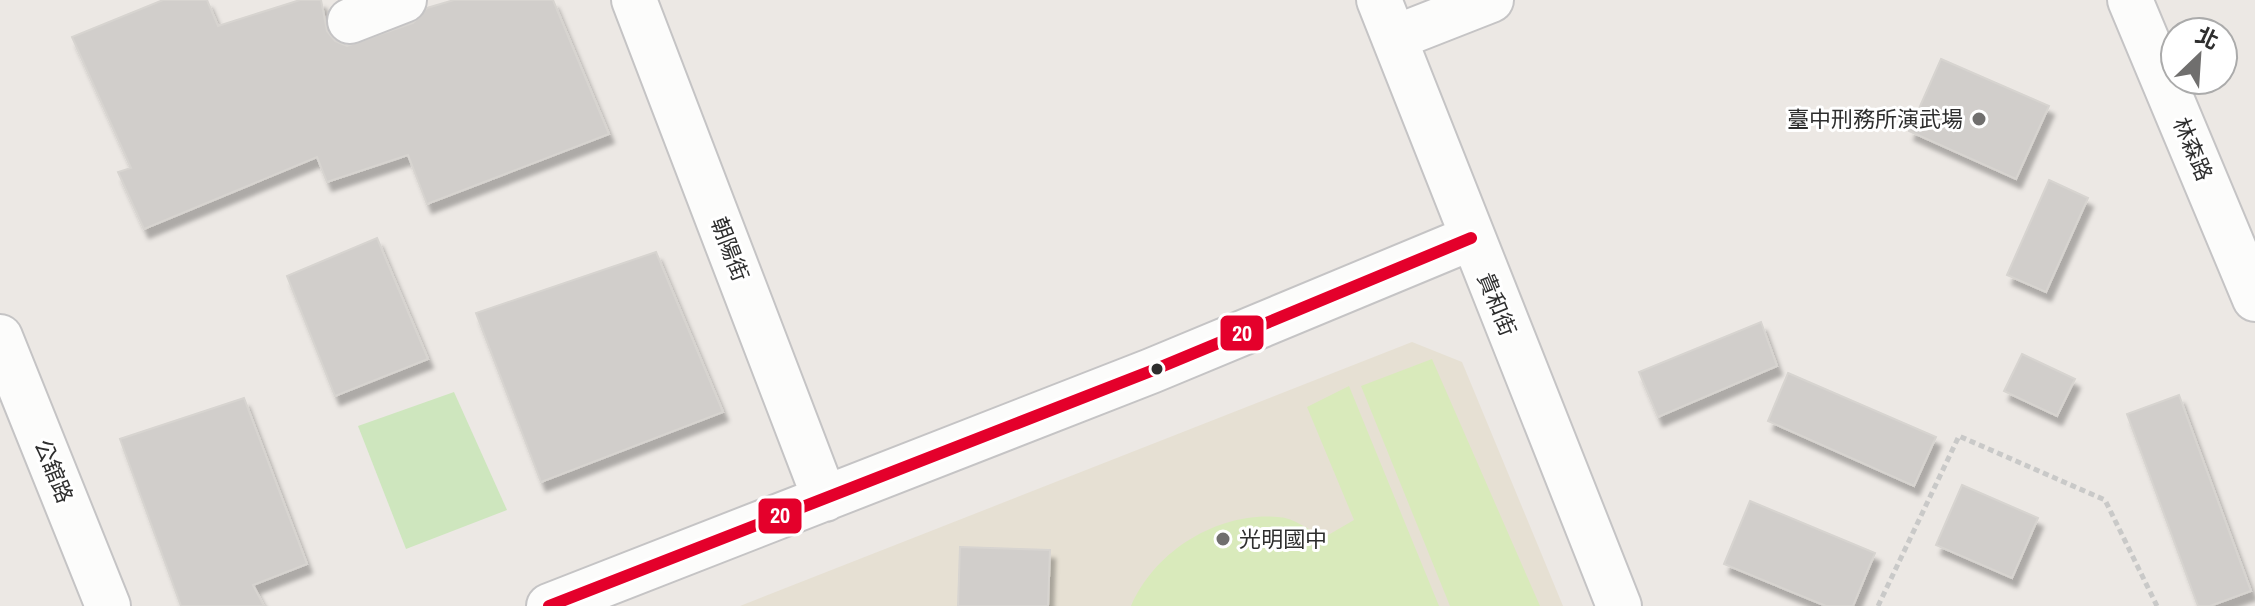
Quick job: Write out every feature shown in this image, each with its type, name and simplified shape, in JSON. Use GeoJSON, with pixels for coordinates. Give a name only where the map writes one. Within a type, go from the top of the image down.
{"type":"FeatureCollection","features":[{"type":"Feature","properties":{"kind":"street"},"geometry":{"type":"LineString","coordinates":[[350,21],[404,0]]}},
{"type":"Feature","properties":{"kind":"street","name":"朝陽街"},"geometry":{"type":"LineString","coordinates":[[634,0],[825,499]]}},
{"type":"Feature","properties":{"kind":"street"},"geometry":{"type":"LineString","coordinates":[[1386,19],[1491,0]]}},
{"type":"Feature","properties":{"kind":"street","name":"林森路"},"geometry":{"type":"LineString","coordinates":[[2130,0],[2255,299]]}},
{"type":"Feature","properties":{"kind":"street","name":"貴和街"},"geometry":{"type":"LineString","coordinates":[[1386,19],[1619,606]]}},
{"type":"Feature","properties":{"kind":"street"},"geometry":{"type":"LineString","coordinates":[[549,606],[1151,371],[1471,238]]}},
{"type":"Feature","properties":{"kind":"street","name":"公舘路"},"geometry":{"type":"LineString","coordinates":[[0,337],[108,606]]}},
{"type":"Feature","properties":{"kind":"path"},"geometry":{"type":"LineString","coordinates":[[1878,606],[1959,436],[2105,500],[2157,606]]}},
{"type":"Feature","properties":{"kind":"shaded area","name":"光明國中"},"geometry":{"type":"Polygon","coordinates":[[[1412,342],[1462,362],[1563,606],[740,606],[1412,342]]]}},
{"type":"Feature","properties":{"kind":"green space"},"geometry":{"type":"Polygon","coordinates":[[[1432,359],[1540,606],[1450,606],[1361,386],[1432,359]]]}},
{"type":"Feature","properties":{"kind":"green space"},"geometry":{"type":"Polygon","coordinates":[[[1349,386],[1439,606],[1131,606],[1142,586],[1172,552],[1211,528],[1255,517],[1278,517],[1296,522],[1323,538],[1354,520],[1307,407],[1349,386]]]}},
{"type":"Feature","properties":{"kind":"green space"},"geometry":{"type":"Polygon","coordinates":[[[454,392],[507,510],[406,549],[358,426],[454,392]]]}},
{"type":"Feature","properties":{"kind":"building"},"geometry":{"type":"Polygon","coordinates":[[[163,0],[207,0],[218,26],[300,0],[321,0],[327,31],[335,41],[347,46],[413,23],[427,8],[454,0],[553,0],[609,134],[427,204],[408,155],[327,182],[317,157],[144,229],[118,172],[131,168],[72,37],[163,0]]]}},
{"type":"Feature","properties":{"kind":"building","name":"臺中刑務所演武場"},"geometry":{"type":"Polygon","coordinates":[[[1941,59],[2049,106],[2016,179],[1909,131],[1941,59]]]}},
{"type":"Feature","properties":{"kind":"building"},"geometry":{"type":"Polygon","coordinates":[[[2049,180],[2088,198],[2046,292],[2007,275],[2049,180]]]}},
{"type":"Feature","properties":{"kind":"building"},"geometry":{"type":"Polygon","coordinates":[[[377,238],[428,359],[335,396],[287,276],[377,238]]]}},
{"type":"Feature","properties":{"kind":"building"},"geometry":{"type":"Polygon","coordinates":[[[656,252],[723,412],[541,482],[476,313],[656,252]]]}},
{"type":"Feature","properties":{"kind":"building"},"geometry":{"type":"Polygon","coordinates":[[[1761,322],[1777,366],[1658,417],[1639,372],[1761,322]]]}},
{"type":"Feature","properties":{"kind":"building"},"geometry":{"type":"Polygon","coordinates":[[[2022,354],[2075,379],[2057,416],[2004,391],[2022,354]]]}},
{"type":"Feature","properties":{"kind":"building"},"geometry":{"type":"Polygon","coordinates":[[[1788,373],[1936,437],[1914,486],[1768,421],[1788,373]]]}},
{"type":"Feature","properties":{"kind":"building"},"geometry":{"type":"Polygon","coordinates":[[[2179,395],[2251,591],[2210,606],[2198,606],[2127,414],[2179,395]]]}},
{"type":"Feature","properties":{"kind":"building"},"geometry":{"type":"Polygon","coordinates":[[[244,398],[307,564],[253,585],[264,606],[181,606],[120,439],[244,398]]]}},
{"type":"Feature","properties":{"kind":"building"},"geometry":{"type":"Polygon","coordinates":[[[1962,485],[2038,518],[2012,578],[1936,545],[1962,485]]]}},
{"type":"Feature","properties":{"kind":"building"},"geometry":{"type":"Polygon","coordinates":[[[1750,501],[1875,553],[1853,606],[1826,606],[1724,564],[1750,501]]]}},
{"type":"Feature","properties":{"kind":"building"},"geometry":{"type":"Polygon","coordinates":[[[960,547],[1050,550],[1048,606],[958,606],[960,547]]]}},
{"type":"Feature","properties":{"kind":"transit line","name":"20"},"geometry":{"type":"LineString","coordinates":[[549,606],[1151,371],[1471,238]]}},
{"type":"Feature","properties":{"kind":"place","name":"臺中刑務所演武場"},"geometry":{"type":"Point","coordinates":[1979,119]}},
{"type":"Feature","properties":{"kind":"place","name":"光明國中"},"geometry":{"type":"Point","coordinates":[1223,539]}}]}
